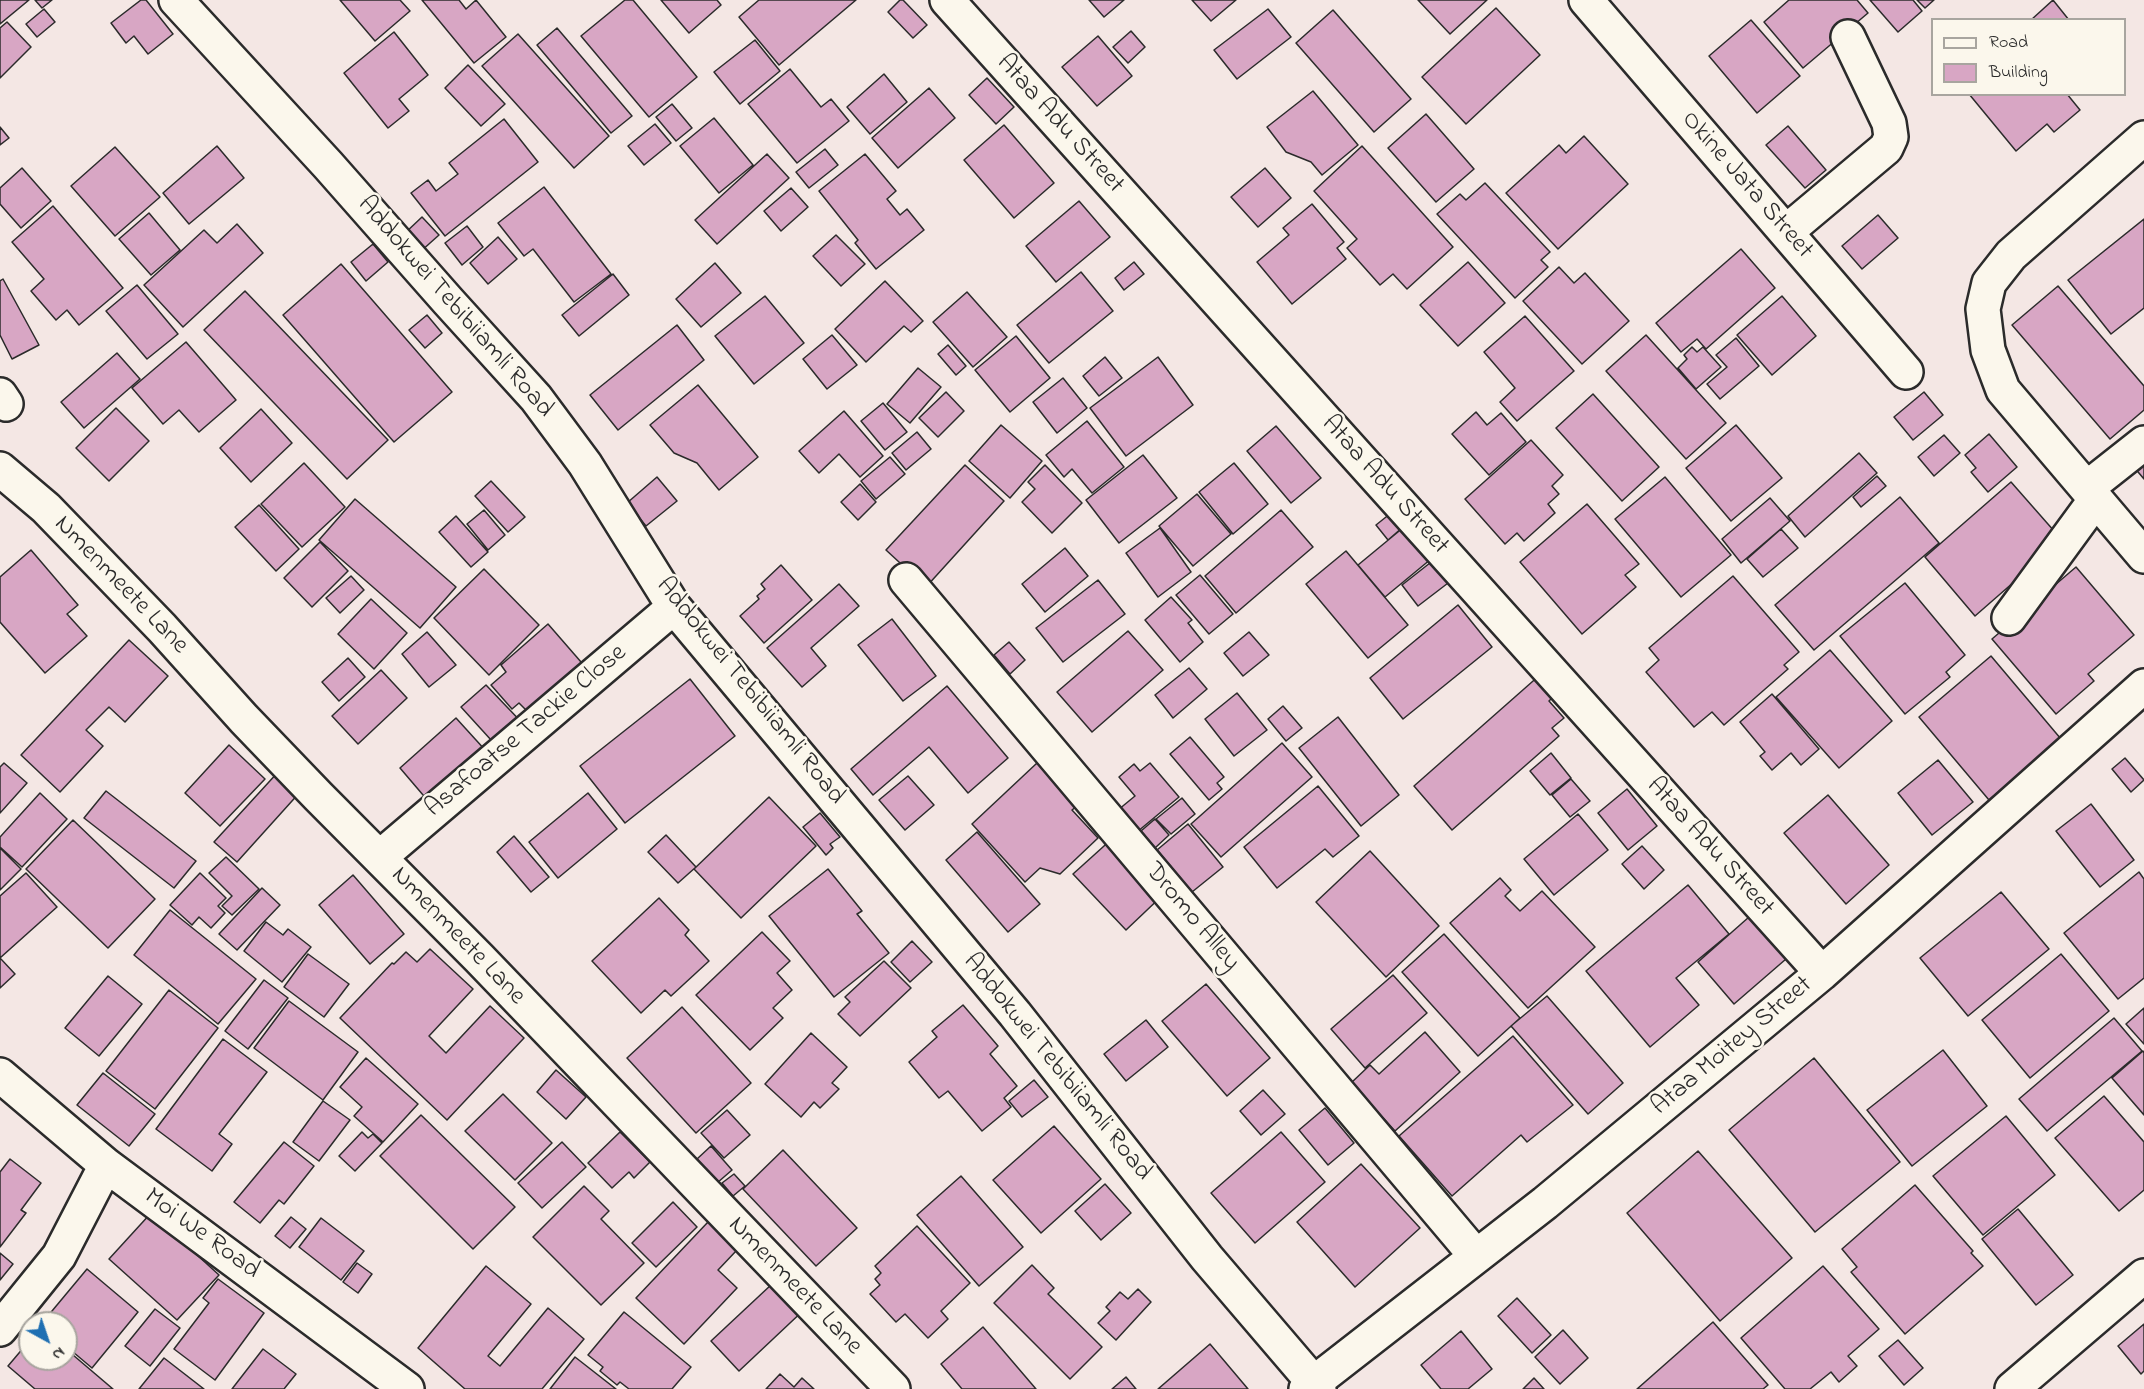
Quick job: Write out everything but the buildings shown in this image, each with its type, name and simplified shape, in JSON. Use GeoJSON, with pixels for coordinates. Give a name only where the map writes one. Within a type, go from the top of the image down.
{"type":"FeatureCollection","features":[{"type":"Feature","properties":{"kind":"street","name":"Addokwei Tebibiiamli Road"},"geometry":{"type":"LineString","coordinates":[[176,0],[328,165],[536,398],[585,464],[674,607],[1015,1014],[1207,1258],[1313,1387]]}},
{"type":"Feature","properties":{"kind":"street","name":"Ataa Adu Street"},"geometry":{"type":"LineString","coordinates":[[947,0],[1822,973]]}},
{"type":"Feature","properties":{"kind":"street","name":"Okine Jata Street"},"geometry":{"type":"LineString","coordinates":[[1586,0],[1906,372]]}},
{"type":"Feature","properties":{"kind":"street"},"geometry":{"type":"LineString","coordinates":[[1786,232],[1886,148],[1891,137],[1889,123],[1848,37]]}},
{"type":"Feature","properties":{"kind":"street"},"geometry":{"type":"LineString","coordinates":[[2144,138],[2011,255],[1989,283],[1983,309],[1988,350],[2003,390],[2144,556]]}},
{"type":"Feature","properties":{"kind":"street"},"geometry":{"type":"LineString","coordinates":[[2009,618],[2091,493],[2144,443]]}},
{"type":"Feature","properties":{"kind":"street","name":"Nmenmeete Lane"},"geometry":{"type":"LineString","coordinates":[[10,477],[46,508],[162,628],[244,719],[893,1389]]}},
{"type":"Feature","properties":{"kind":"street","name":"Dromo Alley"},"geometry":{"type":"LineString","coordinates":[[906,580],[1476,1256]]}},
{"type":"Feature","properties":{"kind":"street","name":"Asafoatse Tackie Close"},"geometry":{"type":"LineString","coordinates":[[380,857],[674,607]]}},
{"type":"Feature","properties":{"kind":"street","name":"Ataa Moitey Street"},"geometry":{"type":"LineString","coordinates":[[1313,1387],[1554,1196],[1822,973],[2144,686]]}},
{"type":"Feature","properties":{"kind":"street","name":"Moi We Road"},"geometry":{"type":"LineString","coordinates":[[0,1075],[106,1165],[407,1389]]}},
{"type":"Feature","properties":{"kind":"street"},"geometry":{"type":"LineString","coordinates":[[0,1329],[59,1256],[106,1165]]}},
{"type":"Feature","properties":{"kind":"street"},"geometry":{"type":"LineString","coordinates":[[2012,1389],[2144,1276]]}}]}
